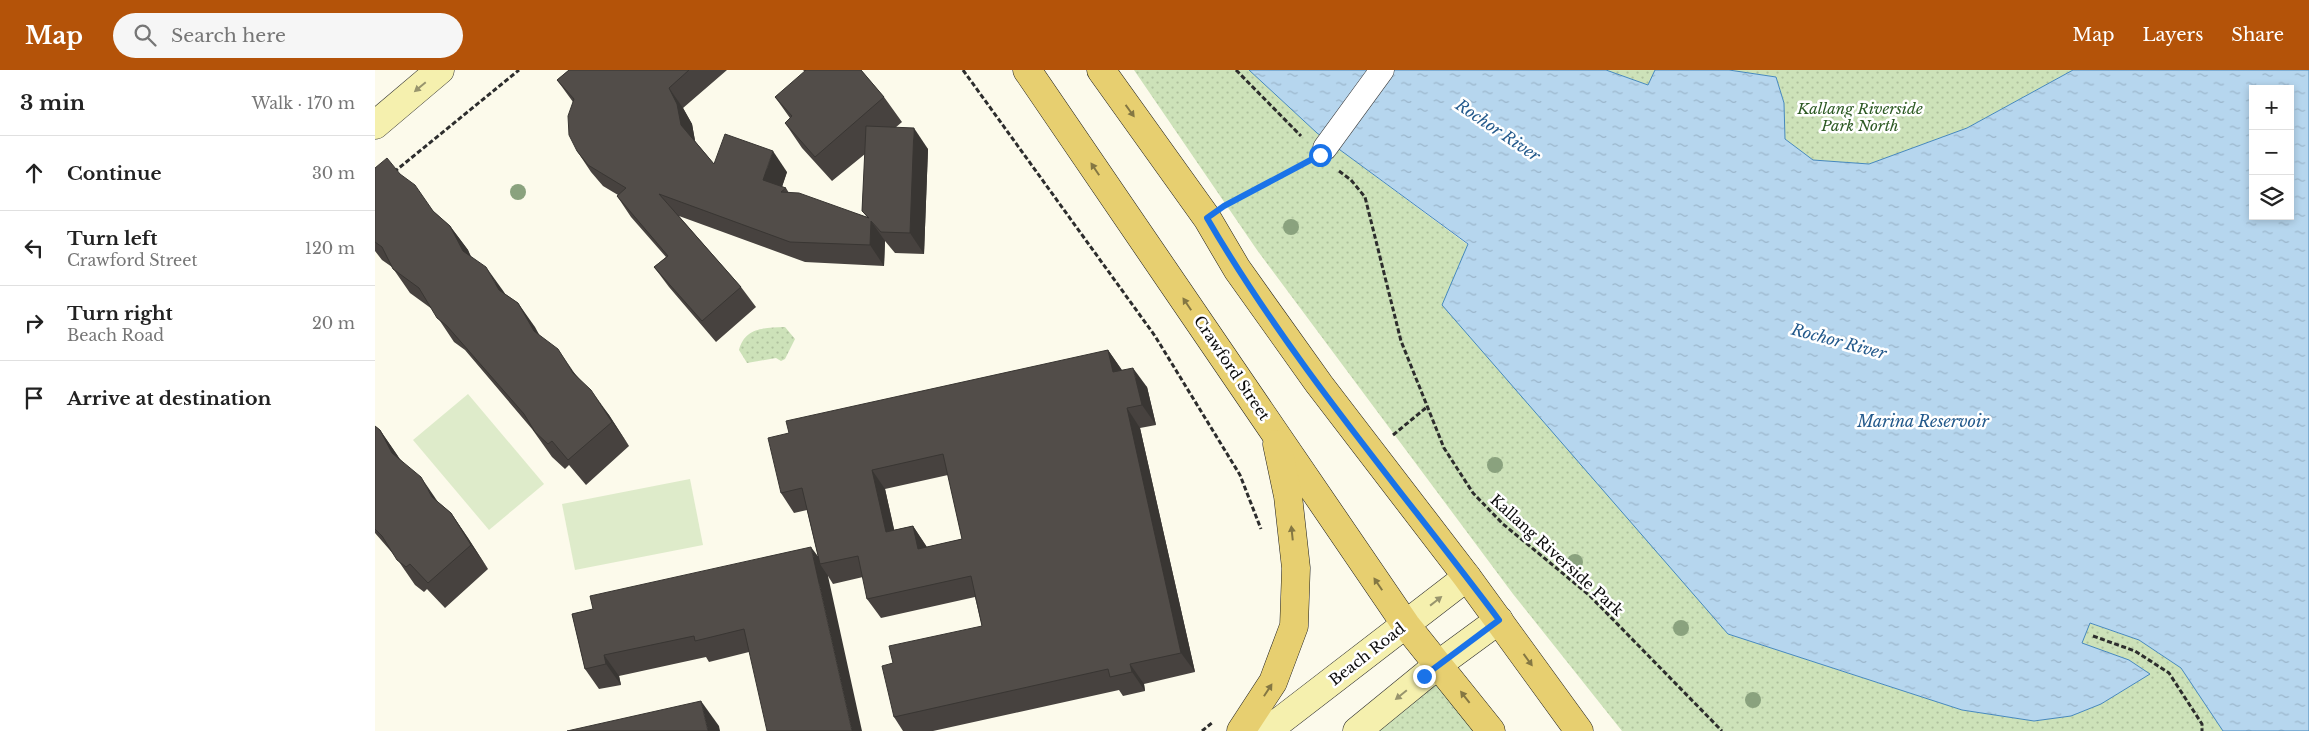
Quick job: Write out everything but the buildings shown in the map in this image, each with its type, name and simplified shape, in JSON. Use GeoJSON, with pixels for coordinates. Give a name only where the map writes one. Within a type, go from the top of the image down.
{"type":"FeatureCollection","features":[{"type":"Feature","properties":{"kind":"main road"},"geometry":{"type":"LineString","coordinates":[[375,125],[440,70]]}},
{"type":"Feature","properties":{"kind":"main road","name":"Crawford Street"},"geometry":{"type":"LineString","coordinates":[[1027,70],[1406,625],[1491,731]]}},
{"type":"Feature","properties":{"kind":"main road"},"geometry":{"type":"LineString","coordinates":[[1101,70],[1207,218],[1237,269],[1371,452],[1499,620],[1579,731]]}},
{"type":"Feature","properties":{"kind":"main road"},"geometry":{"type":"LineString","coordinates":[[1241,731],[1273,682],[1294,626],[1296,568],[1288,496],[1274,430]]}},
{"type":"Feature","properties":{"kind":"main road","name":"Beach Road"},"geometry":{"type":"LineString","coordinates":[[1267,731],[1467,577]]}},
{"type":"Feature","properties":{"kind":"main road"},"geometry":{"type":"LineString","coordinates":[[1357,731],[1439,664],[1499,620]]}},
{"type":"Feature","properties":{"kind":"street"},"geometry":{"type":"LineString","coordinates":[[1325,148],[1382,70]]}},
{"type":"Feature","properties":{"kind":"path"},"geometry":{"type":"LineString","coordinates":[[389,176],[519,70]]}},
{"type":"Feature","properties":{"kind":"path"},"geometry":{"type":"LineString","coordinates":[[963,70],[1155,336],[1240,475],[1263,532]]}},
{"type":"Feature","properties":{"kind":"path"},"geometry":{"type":"LineString","coordinates":[[1207,218],[1224,206],[1320,155],[1325,148]]}},
{"type":"Feature","properties":{"kind":"path","name":"Kallang Riverside Park"},"geometry":{"type":"LineString","coordinates":[[1365,197],[1401,341],[1444,448],[1473,493],[1503,524],[1589,596],[1722,731]]}},
{"type":"Feature","properties":{"kind":"path"},"geometry":{"type":"LineString","coordinates":[[1371,452],[1427,407]]}},
{"type":"Feature","properties":{"kind":"path"},"geometry":{"type":"LineString","coordinates":[[2093,636],[2135,651],[2169,673],[2203,724],[2202,731]]}},
{"type":"Feature","properties":{"kind":"path"},"geometry":{"type":"LineString","coordinates":[[1202,731],[1216,719]]}},
{"type":"Feature","properties":{"kind":"green space"},"geometry":{"type":"Polygon","coordinates":[[[1134,70],[1249,70],[1317,133],[1468,245],[1728,634],[1962,710],[2034,721],[2071,716],[2101,704],[2150,674],[2129,660],[2082,643],[2089,623],[2139,640],[2181,668],[2223,731],[1622,731],[1513,594],[1257,250],[1134,70]]]}},
{"type":"Feature","properties":{"kind":"green space"},"geometry":{"type":"Polygon","coordinates":[[[1606,70],[1655,70],[1648,85],[1606,70]]]}},
{"type":"Feature","properties":{"kind":"green space","name":"Kallang Riverside Park North"},"geometry":{"type":"Polygon","coordinates":[[[1729,70],[2073,70],[1967,128],[1869,164],[1813,160],[1785,139],[1784,103],[1776,77],[1729,70]]]}},
{"type":"Feature","properties":{"kind":"green space"},"geometry":{"type":"Polygon","coordinates":[[[785,327],[795,339],[785,359],[781,361],[776,358],[747,363],[739,350],[746,337],[756,330],[785,327]]]}},
{"type":"Feature","properties":{"kind":"green space"},"geometry":{"type":"Polygon","coordinates":[[[468,394],[544,484],[489,530],[413,440],[468,394]]]}},
{"type":"Feature","properties":{"kind":"green space"},"geometry":{"type":"Polygon","coordinates":[[[690,479],[703,545],[575,570],[562,504],[690,479]]]}},
{"type":"Feature","properties":{"kind":"green space"},"geometry":{"type":"Polygon","coordinates":[[[1439,664],[1484,731],[1359,731],[1439,664]]]}},
{"type":"Feature","properties":{"kind":"water","name":"Marina Reservoir"},"geometry":{"type":"Polygon","coordinates":[[[1249,70],[1606,70],[1648,85],[1655,70],[1729,70],[1776,77],[1784,103],[1785,139],[1813,160],[1869,164],[1967,128],[2073,70],[2309,70],[2309,731],[2223,731],[2181,668],[2139,640],[2090,623],[2082,643],[2129,660],[2150,674],[2101,704],[2071,716],[2034,721],[1962,710],[1728,634],[1442,305],[1468,244],[1317,133],[1249,70]]]}},
{"type":"Feature","properties":{"kind":"route"},"geometry":{"type":"LineString","coordinates":[[1320,155],[1224,206],[1207,218],[1237,269],[1319,384],[1499,620],[1424,676]]}},
{"type":"Feature","properties":{"kind":"water label","name":"Rochor River"},"geometry":{"type":"Point","coordinates":[1498,130]}},
{"type":"Feature","properties":{"kind":"water label","name":"Rochor River"},"geometry":{"type":"Point","coordinates":[1839,341]}}]}
